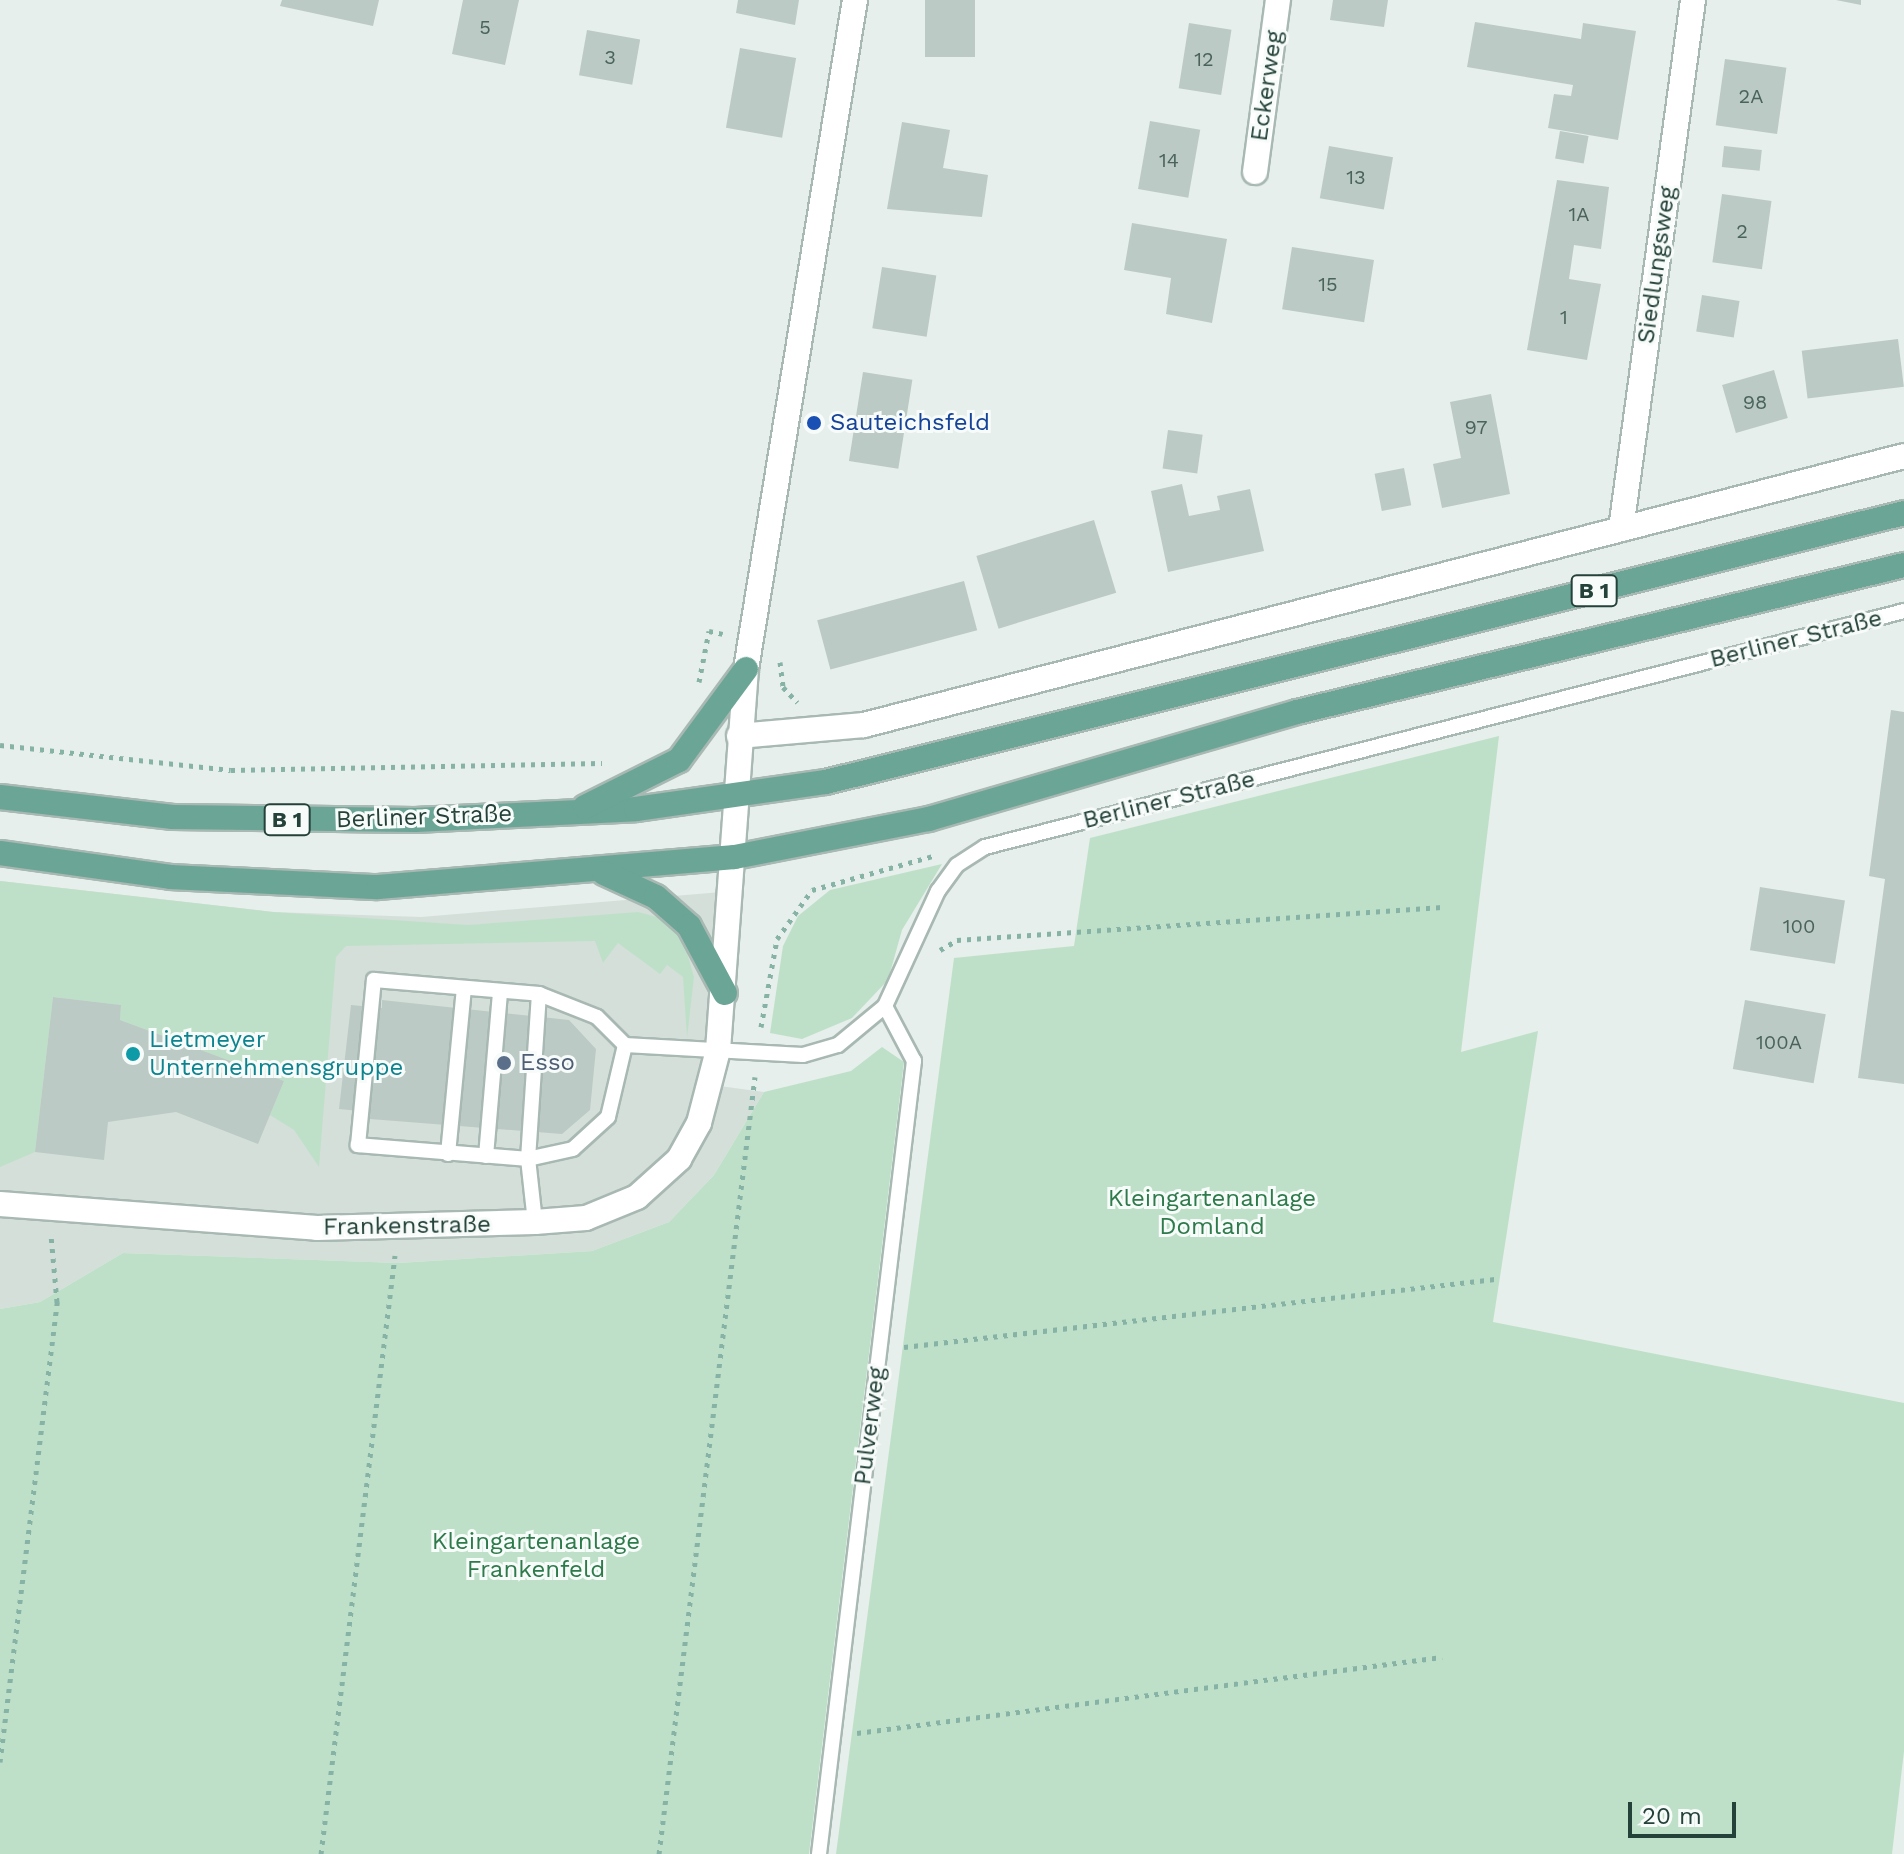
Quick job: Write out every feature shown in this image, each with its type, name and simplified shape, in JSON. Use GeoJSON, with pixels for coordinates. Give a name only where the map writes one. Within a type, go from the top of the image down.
{"type":"FeatureCollection","features":[{"type":"Feature","properties":{"kind":"main road","name":"B 1"},"geometry":{"type":"LineString","coordinates":[[737,794],[909,764],[1904,513]]}},
{"type":"Feature","properties":{"kind":"main road","name":"B 1"},"geometry":{"type":"LineString","coordinates":[[0,853],[253,884],[443,886],[735,857],[929,819],[1297,712],[1904,565]]}},
{"type":"Feature","properties":{"kind":"main road"},"geometry":{"type":"LineString","coordinates":[[576,812],[679,760],[746,669]]}},
{"type":"Feature","properties":{"kind":"main road","name":"Berliner Straße"},"geometry":{"type":"LineString","coordinates":[[0,797],[173,817],[289,820],[576,812],[737,794]]}},
{"type":"Feature","properties":{"kind":"main road"},"geometry":{"type":"LineString","coordinates":[[602,872],[656,897],[689,926],[725,993]]}},
{"type":"Feature","properties":{"kind":"street"},"geometry":{"type":"LineString","coordinates":[[718,1050],[735,857],[739,736],[746,669],[855,0]]}},
{"type":"Feature","properties":{"kind":"street","name":"Eckerweg"},"geometry":{"type":"LineString","coordinates":[[1255,172],[1278,0]]}},
{"type":"Feature","properties":{"kind":"street","name":"Siedlungsweg"},"geometry":{"type":"LineString","coordinates":[[1621,529],[1693,0]]}},
{"type":"Feature","properties":{"kind":"street"},"geometry":{"type":"LineString","coordinates":[[739,736],[804,733],[864,725],[1904,456]]}},
{"type":"Feature","properties":{"kind":"street","name":"Frankenstraße"},"geometry":{"type":"LineString","coordinates":[[0,1204],[49,1211],[398,1228],[586,1218],[637,1197],[679,1159],[699,1123],[718,1050]]}},
{"type":"Feature","properties":{"kind":"lane","name":"Berliner Straße"},"geometry":{"type":"LineString","coordinates":[[625,1045],[803,1055],[838,1045],[885,1006],[905,970],[938,891],[957,865],[985,847],[1904,611]]}},
{"type":"Feature","properties":{"kind":"lane"},"geometry":{"type":"LineString","coordinates":[[374,980],[464,989],[539,994],[597,1017],[625,1045],[608,1117],[573,1149],[528,1159],[358,1145],[374,980]]}},
{"type":"Feature","properties":{"kind":"lane"},"geometry":{"type":"LineString","coordinates":[[448,1154],[464,989]]}},
{"type":"Feature","properties":{"kind":"lane"},"geometry":{"type":"LineString","coordinates":[[486,1156],[500,992]]}},
{"type":"Feature","properties":{"kind":"lane"},"geometry":{"type":"LineString","coordinates":[[535,1222],[528,1159],[539,994]]}},
{"type":"Feature","properties":{"kind":"lane","name":"Pulverweg"},"geometry":{"type":"LineString","coordinates":[[819,1854],[914,1061],[885,1006]]}},
{"type":"Feature","properties":{"kind":"path"},"geometry":{"type":"LineString","coordinates":[[697,689],[709,631],[777,643],[783,687],[803,710],[804,733]]}},
{"type":"Feature","properties":{"kind":"path"},"geometry":{"type":"LineString","coordinates":[[0,745],[231,770],[609,763]]}},
{"type":"Feature","properties":{"kind":"path"},"geometry":{"type":"LineString","coordinates":[[659,1854],[758,1052],[777,939],[812,890],[829,879],[985,847]]}},
{"type":"Feature","properties":{"kind":"path"},"geometry":{"type":"LineString","coordinates":[[905,970],[957,940],[1446,907]]}},
{"type":"Feature","properties":{"kind":"path"},"geometry":{"type":"LineString","coordinates":[[0,1762],[57,1302],[49,1211]]}},
{"type":"Feature","properties":{"kind":"path"},"geometry":{"type":"LineString","coordinates":[[321,1854],[398,1228]]}},
{"type":"Feature","properties":{"kind":"path"},"geometry":{"type":"LineString","coordinates":[[879,1350],[1495,1279]]}},
{"type":"Feature","properties":{"kind":"path"},"geometry":{"type":"LineString","coordinates":[[833,1736],[1442,1657]]}},
{"type":"Feature","properties":{"kind":"shaded area"},"geometry":{"type":"Polygon","coordinates":[[[0,881],[273,912],[421,917],[734,891],[712,1085],[764,1092],[714,1175],[669,1222],[592,1251],[398,1263],[123,1253],[40,1302],[0,1309],[0,881]]]}},
{"type":"Feature","properties":{"kind":"green space","name":"Kleingartenanlage Domland"},"geometry":{"type":"Polygon","coordinates":[[[1499,736],[1461,1052],[1538,1031],[1493,1322],[1904,1403],[1904,1751],[1892,1854],[836,1854],[954,958],[1074,946],[1090,838],[1499,736]]]}},
{"type":"Feature","properties":{"kind":"green space"},"geometry":{"type":"Polygon","coordinates":[[[942,864],[902,930],[888,980],[852,1018],[802,1039],[770,1033],[783,946],[798,916],[830,890],[942,864]]]}},
{"type":"Feature","properties":{"kind":"green space"},"geometry":{"type":"Polygon","coordinates":[[[0,881],[273,912],[468,925],[638,912],[657,917],[683,939],[694,977],[687,1038],[683,977],[667,965],[660,974],[618,943],[603,963],[595,941],[346,946],[336,957],[319,1167],[294,1130],[270,1115],[284,1081],[120,1020],[121,1005],[53,997],[35,1152],[0,1167],[0,881]]]}},
{"type":"Feature","properties":{"kind":"green space","name":"Kleingartenanlage Frankenfeld"},"geometry":{"type":"Polygon","coordinates":[[[882,1047],[904,1062],[809,1854],[0,1854],[0,1309],[40,1302],[123,1253],[398,1263],[592,1251],[669,1222],[714,1175],[764,1092],[851,1071],[882,1047]]]}},
{"type":"Feature","properties":{"kind":"building"},"geometry":{"type":"Polygon","coordinates":[[[282,0],[379,0],[373,26],[280,6],[282,0]]]}},
{"type":"Feature","properties":{"kind":"building"},"geometry":{"type":"Polygon","coordinates":[[[463,0],[519,0],[505,65],[452,54],[463,0]]]}},
{"type":"Feature","properties":{"kind":"building"},"geometry":{"type":"Polygon","coordinates":[[[738,0],[799,0],[795,25],[736,13],[738,0]]]}},
{"type":"Feature","properties":{"kind":"building"},"geometry":{"type":"Polygon","coordinates":[[[925,0],[975,0],[975,57],[925,57],[925,0]]]}},
{"type":"Feature","properties":{"kind":"building"},"geometry":{"type":"Polygon","coordinates":[[[1333,0],[1388,0],[1384,27],[1330,20],[1333,0]]]}},
{"type":"Feature","properties":{"kind":"building"},"geometry":{"type":"Polygon","coordinates":[[[1836,0],[1861,0],[1861,5],[1836,0]]]}},
{"type":"Feature","properties":{"kind":"building"},"geometry":{"type":"Polygon","coordinates":[[[1475,22],[1581,39],[1583,23],[1636,31],[1618,140],[1548,128],[1554,94],[1571,96],[1573,85],[1467,67],[1475,22]]]}},
{"type":"Feature","properties":{"kind":"building"},"geometry":{"type":"Polygon","coordinates":[[[1189,23],[1231,30],[1221,95],[1179,88],[1189,23]]]}},
{"type":"Feature","properties":{"kind":"building"},"geometry":{"type":"Polygon","coordinates":[[[587,30],[640,39],[632,85],[579,75],[587,30]]]}},
{"type":"Feature","properties":{"kind":"building"},"geometry":{"type":"Polygon","coordinates":[[[740,48],[796,58],[782,138],[726,128],[740,48]]]}},
{"type":"Feature","properties":{"kind":"building"},"geometry":{"type":"Polygon","coordinates":[[[1725,59],[1786,68],[1777,134],[1716,125],[1725,59]]]}},
{"type":"Feature","properties":{"kind":"building"},"geometry":{"type":"Polygon","coordinates":[[[1150,121],[1200,130],[1188,198],[1138,189],[1150,121]]]}},
{"type":"Feature","properties":{"kind":"building"},"geometry":{"type":"Polygon","coordinates":[[[902,122],[950,130],[943,168],[988,175],[982,217],[887,209],[902,122]]]}},
{"type":"Feature","properties":{"kind":"building"},"geometry":{"type":"Polygon","coordinates":[[[1560,131],[1589,136],[1584,164],[1555,159],[1560,131]]]}},
{"type":"Feature","properties":{"kind":"building"},"geometry":{"type":"Polygon","coordinates":[[[1329,146],[1393,157],[1384,209],[1320,198],[1329,146]]]}},
{"type":"Feature","properties":{"kind":"building"},"geometry":{"type":"Polygon","coordinates":[[[1724,146],[1762,150],[1760,171],[1722,167],[1724,146]]]}},
{"type":"Feature","properties":{"kind":"building"},"geometry":{"type":"Polygon","coordinates":[[[1557,180],[1609,187],[1601,249],[1574,245],[1569,279],[1601,284],[1587,360],[1527,350],[1557,180]]]}},
{"type":"Feature","properties":{"kind":"building"},"geometry":{"type":"Polygon","coordinates":[[[1722,194],[1772,201],[1762,269],[1712,262],[1722,194]]]}},
{"type":"Feature","properties":{"kind":"building"},"geometry":{"type":"Polygon","coordinates":[[[1132,223],[1227,239],[1212,323],[1166,314],[1171,278],[1124,270],[1132,223]]]}},
{"type":"Feature","properties":{"kind":"building"},"geometry":{"type":"Polygon","coordinates":[[[1292,247],[1374,260],[1364,322],[1282,309],[1292,247]]]}},
{"type":"Feature","properties":{"kind":"building"},"geometry":{"type":"Polygon","coordinates":[[[882,267],[936,276],[927,337],[872,328],[882,267]]]}},
{"type":"Feature","properties":{"kind":"building"},"geometry":{"type":"Polygon","coordinates":[[[1702,295],[1740,301],[1734,337],[1696,332],[1702,295]]]}},
{"type":"Feature","properties":{"kind":"building"},"geometry":{"type":"Polygon","coordinates":[[[1898,339],[1904,387],[1808,398],[1802,351],[1898,339]]]}},
{"type":"Feature","properties":{"kind":"building"},"geometry":{"type":"Polygon","coordinates":[[[1774,370],[1788,418],[1736,433],[1722,385],[1774,370]]]}},
{"type":"Feature","properties":{"kind":"building"},"geometry":{"type":"Polygon","coordinates":[[[863,372],[912,380],[898,469],[849,461],[863,372]]]}},
{"type":"Feature","properties":{"kind":"building"},"geometry":{"type":"Polygon","coordinates":[[[1491,394],[1510,494],[1442,508],[1433,464],[1461,458],[1450,402],[1491,394]]]}},
{"type":"Feature","properties":{"kind":"building"},"geometry":{"type":"Polygon","coordinates":[[[1168,430],[1203,435],[1197,473],[1163,469],[1168,430]]]}},
{"type":"Feature","properties":{"kind":"building"},"geometry":{"type":"Polygon","coordinates":[[[1404,468],[1411,505],[1382,511],[1375,474],[1404,468]]]}},
{"type":"Feature","properties":{"kind":"building"},"geometry":{"type":"Polygon","coordinates":[[[1182,484],[1189,516],[1220,510],[1217,496],[1250,489],[1264,551],[1168,572],[1151,491],[1182,484]]]}},
{"type":"Feature","properties":{"kind":"building"},"geometry":{"type":"Polygon","coordinates":[[[1094,520],[1116,593],[999,629],[976,556],[1094,520]]]}},
{"type":"Feature","properties":{"kind":"building"},"geometry":{"type":"Polygon","coordinates":[[[964,581],[977,630],[830,670],[817,620],[964,581]]]}},
{"type":"Feature","properties":{"kind":"building"},"geometry":{"type":"Polygon","coordinates":[[[1891,710],[1904,712],[1904,1084],[1858,1078],[1885,879],[1869,876],[1891,710]]]}},
{"type":"Feature","properties":{"kind":"building"},"geometry":{"type":"Polygon","coordinates":[[[1760,887],[1845,900],[1835,964],[1750,950],[1760,887]]]}},
{"type":"Feature","properties":{"kind":"building","name":"Lietmeyer Unternehmensgruppe"},"geometry":{"type":"Polygon","coordinates":[[[53,997],[121,1005],[120,1020],[284,1081],[258,1144],[176,1112],[108,1122],[104,1160],[35,1152],[53,997]]]}},
{"type":"Feature","properties":{"kind":"building"},"geometry":{"type":"Polygon","coordinates":[[[382,1000],[569,1020],[596,1049],[590,1110],[562,1134],[370,1119],[370,1112],[339,1109],[351,1005],[382,1008],[382,1000]]]}},
{"type":"Feature","properties":{"kind":"building"},"geometry":{"type":"Polygon","coordinates":[[[1745,1000],[1826,1014],[1814,1083],[1733,1069],[1745,1000]]]}},
{"type":"Feature","properties":{"kind":"place","name":"Sauteichsfeld"},"geometry":{"type":"Point","coordinates":[814,423]}},
{"type":"Feature","properties":{"kind":"place","name":"Lietmeyer Unternehmensgruppe"},"geometry":{"type":"Point","coordinates":[133,1054]}},
{"type":"Feature","properties":{"kind":"place","name":"Esso"},"geometry":{"type":"Point","coordinates":[504,1063]}}]}
